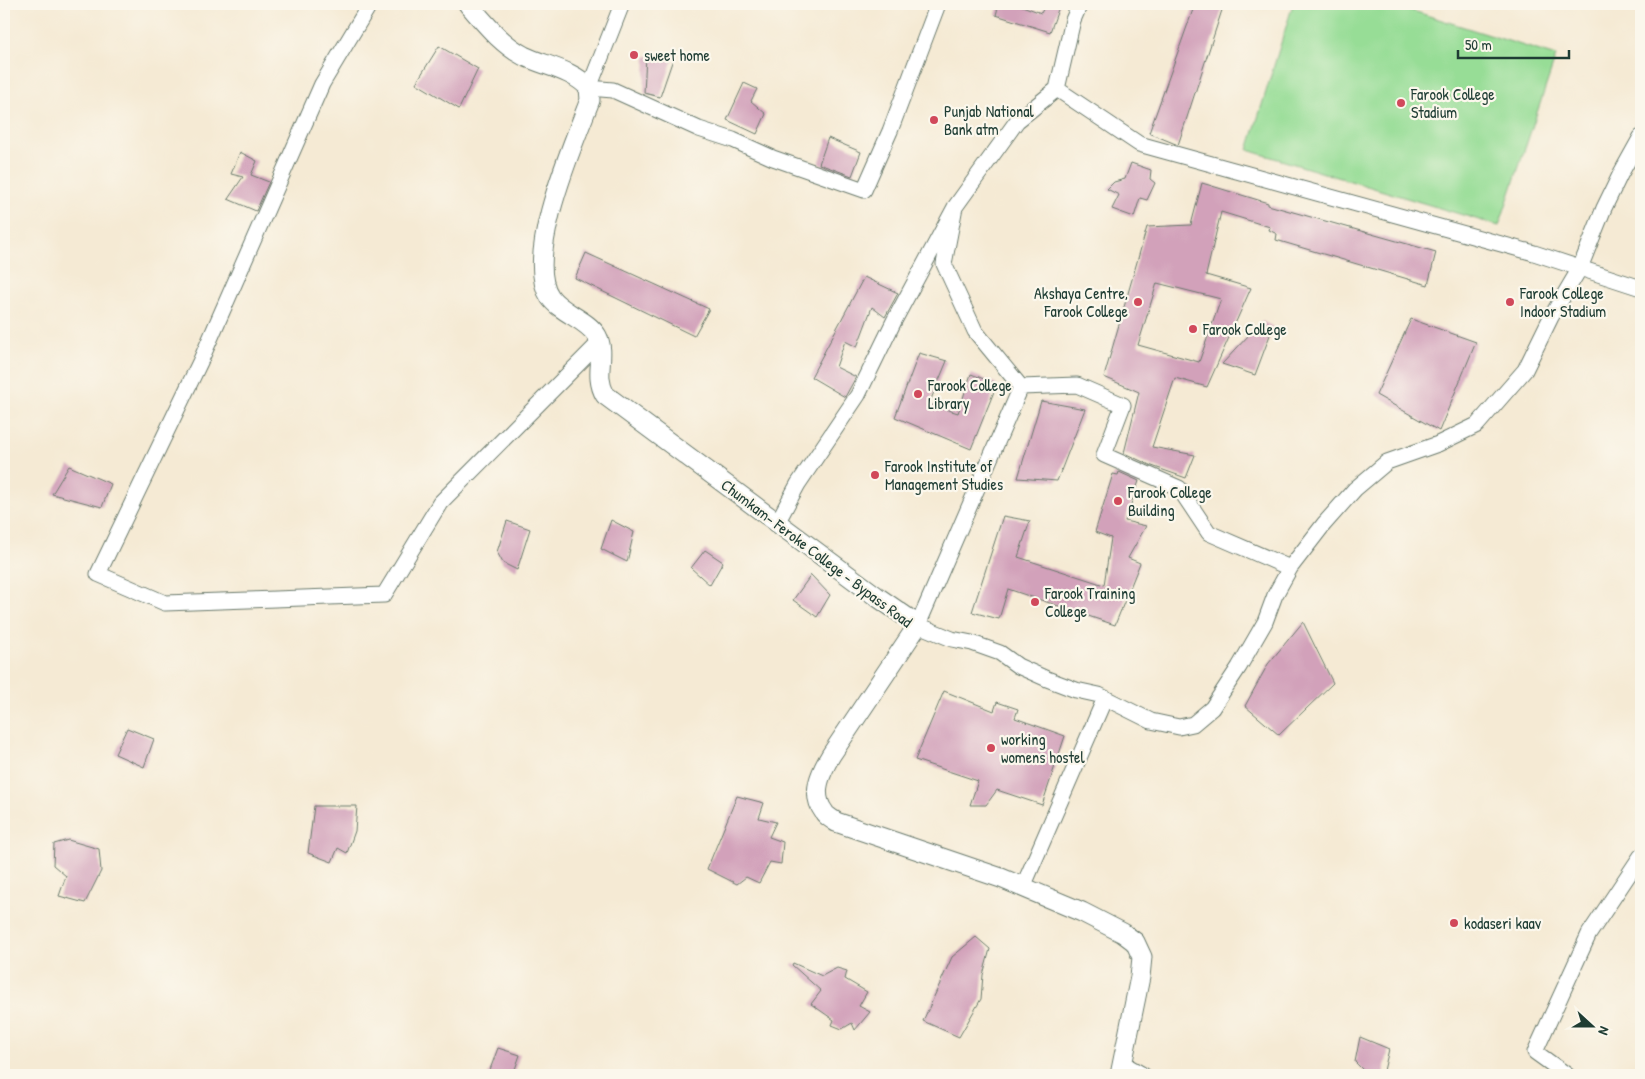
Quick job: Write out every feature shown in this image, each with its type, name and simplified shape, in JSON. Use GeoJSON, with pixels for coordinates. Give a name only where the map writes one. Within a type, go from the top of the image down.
{"type":"FeatureCollection","features":[{"type":"Feature","properties":{"kind":"main road"},"geometry":{"type":"LineString","coordinates":[[468,4],[498,37],[522,55],[576,77],[589,88],[590,100],[554,200],[546,234],[542,274],[545,288],[551,299],[596,333],[600,342]]}},
{"type":"Feature","properties":{"kind":"main road","name":"Chumkam- Feroke College - Bypass Road"},"geometry":{"type":"LineString","coordinates":[[600,342],[599,378],[600,386],[605,395],[918,625],[830,755],[822,770],[817,798],[824,812],[836,822],[1001,878],[1082,912],[1123,932],[1135,942],[1142,957],[1140,978],[1121,1069]]}},
{"type":"Feature","properties":{"kind":"street"},"geometry":{"type":"LineString","coordinates":[[370,4],[322,84],[200,362],[98,574],[165,603],[384,595],[440,503],[600,342]]}},
{"type":"Feature","properties":{"kind":"street"},"geometry":{"type":"LineString","coordinates":[[622,4],[589,88],[613,90],[699,129],[733,140],[773,158],[864,190],[890,131],[938,4]]}},
{"type":"Feature","properties":{"kind":"street"},"geometry":{"type":"LineString","coordinates":[[778,523],[798,484],[858,396],[894,322],[955,206],[1017,122],[1057,89],[1073,20],[1080,4]]}},
{"type":"Feature","properties":{"kind":"street"},"geometry":{"type":"LineString","coordinates":[[1057,89],[1139,144],[1534,253],[1641,288]]}},
{"type":"Feature","properties":{"kind":"street"},"geometry":{"type":"LineString","coordinates":[[1021,387],[918,625],[952,639],[1000,653],[1018,666],[1047,679],[1105,698],[1151,721],[1179,726],[1193,724],[1212,708],[1239,667],[1265,622],[1275,595],[1290,568],[1324,524],[1356,489],[1387,462],[1438,444],[1476,425],[1525,370],[1551,317],[1580,268],[1604,208],[1641,137]]}},
{"type":"Feature","properties":{"kind":"street"},"geometry":{"type":"LineString","coordinates":[[955,206],[944,264],[975,331],[1021,387]]}},
{"type":"Feature","properties":{"kind":"street"},"geometry":{"type":"LineString","coordinates":[[1021,387],[1077,384],[1123,405],[1104,455],[1179,488],[1209,533],[1290,568]]}},
{"type":"Feature","properties":{"kind":"street"},"geometry":{"type":"LineString","coordinates":[[1023,887],[1105,698]]}},
{"type":"Feature","properties":{"kind":"street"},"geometry":{"type":"LineString","coordinates":[[1567,1075],[1535,1052],[1589,934],[1641,856]]}},
{"type":"Feature","properties":{"kind":"street"},"geometry":{"type":"LineString","coordinates":[[1121,1069],[1143,1075]]}},
{"type":"Feature","properties":{"kind":"green space","name":"Farook College Stadium"},"geometry":{"type":"Polygon","coordinates":[[[1293,4],[1391,4],[1556,56],[1499,226],[1248,150],[1293,4]]]}},
{"type":"Feature","properties":{"kind":"building"},"geometry":{"type":"Polygon","coordinates":[[[999,4],[1017,4],[1041,13],[1046,4],[1060,4],[1050,32],[996,15],[999,4]]]}},
{"type":"Feature","properties":{"kind":"building"},"geometry":{"type":"Polygon","coordinates":[[[1195,4],[1224,4],[1178,145],[1149,133],[1195,4]]]}},
{"type":"Feature","properties":{"kind":"building"},"geometry":{"type":"Polygon","coordinates":[[[439,46],[478,69],[459,109],[416,83],[439,46]]]}},
{"type":"Feature","properties":{"kind":"building"},"geometry":{"type":"Polygon","coordinates":[[[646,56],[673,59],[660,97],[644,93],[646,56]]]}},
{"type":"Feature","properties":{"kind":"building"},"geometry":{"type":"Polygon","coordinates":[[[744,83],[757,89],[751,101],[766,114],[757,134],[727,120],[744,83]]]}},
{"type":"Feature","properties":{"kind":"building"},"geometry":{"type":"Polygon","coordinates":[[[828,138],[861,152],[852,176],[819,164],[828,138]]]}},
{"type":"Feature","properties":{"kind":"building"},"geometry":{"type":"Polygon","coordinates":[[[240,152],[257,161],[251,175],[269,182],[256,211],[228,199],[243,177],[231,174],[240,152]]]}},
{"type":"Feature","properties":{"kind":"building"},"geometry":{"type":"Polygon","coordinates":[[[1131,163],[1151,170],[1150,179],[1155,183],[1147,200],[1140,198],[1134,217],[1112,209],[1119,195],[1107,189],[1114,182],[1125,179],[1131,163]]]}},
{"type":"Feature","properties":{"kind":"building"},"geometry":{"type":"Polygon","coordinates":[[[1202,183],[1268,203],[1268,205],[1436,252],[1428,285],[1276,240],[1277,234],[1269,230],[1270,227],[1221,212],[1206,275],[1251,288],[1207,387],[1175,378],[1152,447],[1195,455],[1186,478],[1152,466],[1124,453],[1139,392],[1104,377],[1147,227],[1191,225],[1202,183]],[[1157,283],[1138,345],[1199,362],[1221,299],[1157,283]]]}},
{"type":"Feature","properties":{"kind":"building"},"geometry":{"type":"Polygon","coordinates":[[[586,253],[709,309],[694,336],[575,278],[586,253]]]}},
{"type":"Feature","properties":{"kind":"building"},"geometry":{"type":"Polygon","coordinates":[[[864,277],[898,293],[885,317],[872,307],[857,347],[845,341],[836,367],[856,377],[845,397],[811,377],[864,277]]]}},
{"type":"Feature","properties":{"kind":"building"},"geometry":{"type":"Polygon","coordinates":[[[1411,319],[1476,342],[1439,431],[1376,395],[1411,319]]]}},
{"type":"Feature","properties":{"kind":"building"},"geometry":{"type":"Polygon","coordinates":[[[1262,321],[1273,327],[1255,375],[1222,364],[1262,321]]]}},
{"type":"Feature","properties":{"kind":"building","name":"Farook College Library"},"geometry":{"type":"Polygon","coordinates":[[[919,353],[947,361],[929,404],[958,413],[971,374],[997,384],[971,449],[895,417],[919,353]]]}},
{"type":"Feature","properties":{"kind":"building"},"geometry":{"type":"Polygon","coordinates":[[[1041,401],[1085,409],[1057,481],[1018,478],[1041,401]]]}},
{"type":"Feature","properties":{"kind":"building"},"geometry":{"type":"Polygon","coordinates":[[[69,466],[111,484],[102,507],[52,494],[69,466]]]}},
{"type":"Feature","properties":{"kind":"building"},"geometry":{"type":"Polygon","coordinates":[[[1119,472],[1139,481],[1125,521],[1146,526],[1128,558],[1140,563],[1115,625],[1008,589],[999,619],[972,612],[1003,516],[1030,521],[1018,557],[1104,585],[1111,538],[1095,532],[1113,474],[1118,475],[1119,472]]]}},
{"type":"Feature","properties":{"kind":"building"},"geometry":{"type":"Polygon","coordinates":[[[611,520],[634,532],[627,562],[601,549],[611,520]]]}},
{"type":"Feature","properties":{"kind":"building"},"geometry":{"type":"Polygon","coordinates":[[[507,521],[530,529],[517,570],[503,563],[497,552],[507,521]]]}},
{"type":"Feature","properties":{"kind":"building"},"geometry":{"type":"Polygon","coordinates":[[[705,550],[723,562],[710,585],[691,568],[705,550]]]}},
{"type":"Feature","properties":{"kind":"building"},"geometry":{"type":"Polygon","coordinates":[[[811,575],[830,595],[817,617],[793,600],[811,575]]]}},
{"type":"Feature","properties":{"kind":"building"},"geometry":{"type":"Polygon","coordinates":[[[1303,622],[1333,683],[1279,735],[1245,706],[1268,664],[1303,622]]]}},
{"type":"Feature","properties":{"kind":"building","name":"working womens hostel"},"geometry":{"type":"Polygon","coordinates":[[[944,691],[994,711],[997,702],[1018,709],[1015,718],[1065,736],[1042,805],[997,790],[986,805],[970,805],[978,781],[915,760],[944,691]]]}},
{"type":"Feature","properties":{"kind":"building"},"geometry":{"type":"Polygon","coordinates":[[[127,728],[154,739],[144,767],[115,754],[127,728]]]}},
{"type":"Feature","properties":{"kind":"building"},"geometry":{"type":"Polygon","coordinates":[[[737,796],[764,803],[759,818],[776,822],[769,837],[783,842],[781,864],[770,862],[759,883],[746,877],[737,884],[707,869],[737,796]]]}},
{"type":"Feature","properties":{"kind":"building"},"geometry":{"type":"Polygon","coordinates":[[[314,806],[357,806],[355,831],[347,853],[338,848],[332,862],[308,853],[314,806]]]}},
{"type":"Feature","properties":{"kind":"building"},"geometry":{"type":"Polygon","coordinates":[[[68,840],[99,849],[101,871],[85,903],[59,896],[66,876],[53,865],[54,844],[68,840]]]}},
{"type":"Feature","properties":{"kind":"building"},"geometry":{"type":"Polygon","coordinates":[[[976,937],[990,949],[983,975],[981,999],[959,1037],[923,1021],[952,957],[976,937]]]}},
{"type":"Feature","properties":{"kind":"building"},"geometry":{"type":"Polygon","coordinates":[[[793,963],[822,976],[837,968],[847,971],[845,979],[867,992],[859,1006],[870,1012],[855,1030],[852,1023],[842,1029],[832,1025],[834,1020],[811,1004],[821,991],[792,965],[793,963]]]}},
{"type":"Feature","properties":{"kind":"building"},"geometry":{"type":"Polygon","coordinates":[[[1360,1037],[1389,1049],[1383,1075],[1368,1075],[1355,1062],[1360,1037]]]}},
{"type":"Feature","properties":{"kind":"building"},"geometry":{"type":"Polygon","coordinates":[[[498,1048],[520,1055],[513,1075],[488,1075],[498,1048]]]}},
{"type":"Feature","properties":{"kind":"place","name":"sweet home"},"geometry":{"type":"Point","coordinates":[634,55]}},
{"type":"Feature","properties":{"kind":"place","name":"Farook College Stadium"},"geometry":{"type":"Point","coordinates":[1401,103]}},
{"type":"Feature","properties":{"kind":"place","name":"Punjab National Bank atm"},"geometry":{"type":"Point","coordinates":[934,120]}},
{"type":"Feature","properties":{"kind":"place","name":"Akshaya Centre, Farook College"},"geometry":{"type":"Point","coordinates":[1138,302]}},
{"type":"Feature","properties":{"kind":"place","name":"Farook College Indoor Stadium"},"geometry":{"type":"Point","coordinates":[1510,302]}},
{"type":"Feature","properties":{"kind":"place","name":"Farook College"},"geometry":{"type":"Point","coordinates":[1193,329]}},
{"type":"Feature","properties":{"kind":"place","name":"Farook College Library"},"geometry":{"type":"Point","coordinates":[918,394]}},
{"type":"Feature","properties":{"kind":"place","name":"Farook Institute of Management Studies"},"geometry":{"type":"Point","coordinates":[875,475]}},
{"type":"Feature","properties":{"kind":"place","name":"Farook College Building"},"geometry":{"type":"Point","coordinates":[1118,501]}},
{"type":"Feature","properties":{"kind":"place","name":"Farook Training College"},"geometry":{"type":"Point","coordinates":[1035,602]}},
{"type":"Feature","properties":{"kind":"place","name":"working womens hostel"},"geometry":{"type":"Point","coordinates":[991,748]}},
{"type":"Feature","properties":{"kind":"place","name":"kodaseri kaav"},"geometry":{"type":"Point","coordinates":[1454,923]}}]}
